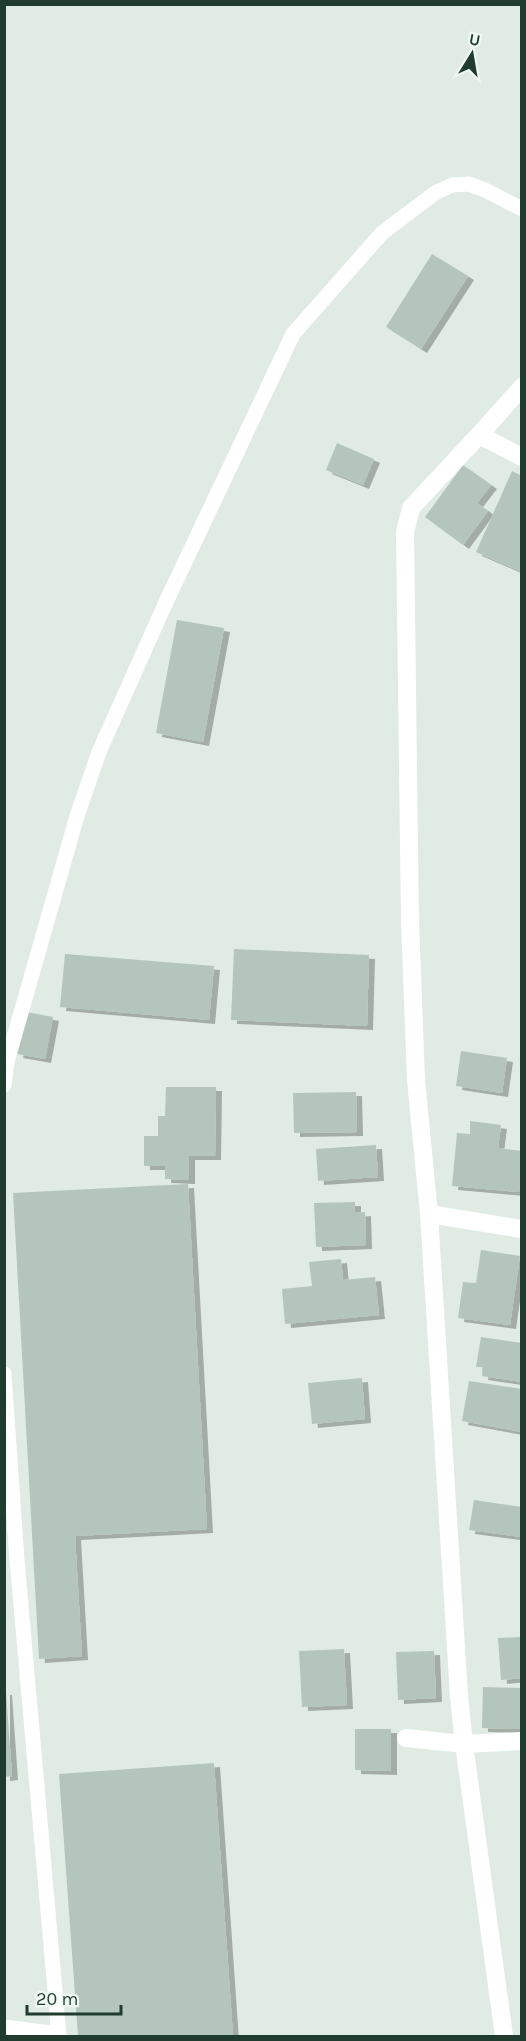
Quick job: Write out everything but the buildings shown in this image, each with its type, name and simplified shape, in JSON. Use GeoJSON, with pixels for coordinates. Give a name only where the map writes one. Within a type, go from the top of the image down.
{"type":"FeatureCollection","features":[{"type":"Feature","properties":{"kind":"street"},"geometry":{"type":"LineString","coordinates":[[504,2037],[464,1744],[429,1215],[416,1080],[410,922],[405,532],[411,508],[522,387]]}},
{"type":"Feature","properties":{"kind":"street"},"geometry":{"type":"LineString","coordinates":[[479,435],[522,457]]}},
{"type":"Feature","properties":{"kind":"street"},"geometry":{"type":"LineString","coordinates":[[429,1215],[522,1229]]}},
{"type":"Feature","properties":{"kind":"street"},"geometry":{"type":"LineString","coordinates":[[406,1738],[464,1744],[522,1741]]}},
{"type":"Feature","properties":{"kind":"lane"},"geometry":{"type":"LineString","coordinates":[[4,1085],[7,1062],[64,861],[99,752],[166,602],[293,334],[382,233],[435,193],[452,185],[469,184],[522,209]]}},
{"type":"Feature","properties":{"kind":"lane"},"geometry":{"type":"LineString","coordinates":[[4,1374],[16,1560],[59,2035],[4,2027]]}}]}
